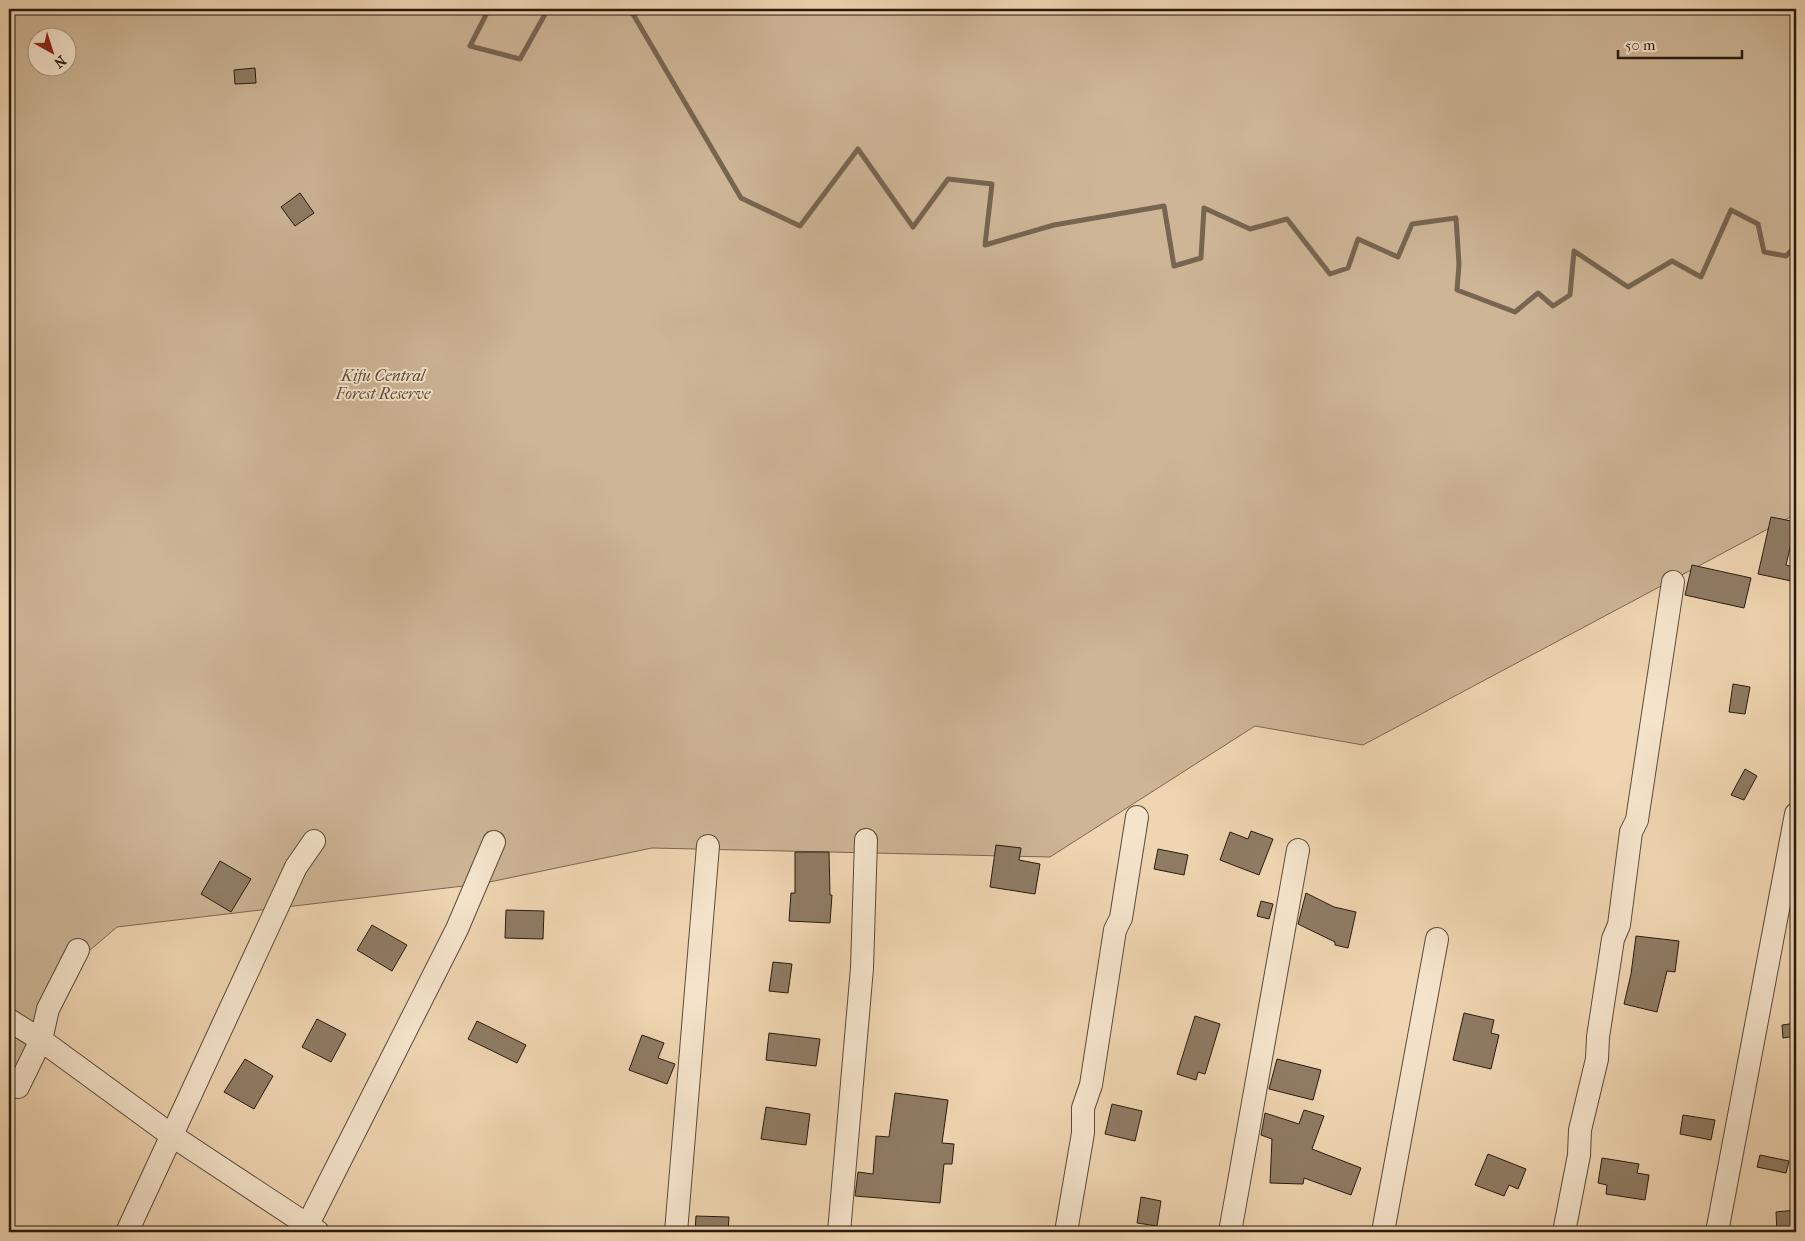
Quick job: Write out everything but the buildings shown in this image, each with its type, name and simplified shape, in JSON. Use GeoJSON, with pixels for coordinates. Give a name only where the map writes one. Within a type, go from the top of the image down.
{"type":"FeatureCollection","features":[{"type":"Feature","properties":{"kind":"street"},"geometry":{"type":"LineString","coordinates":[[1564,1232],[1580,1155],[1580,1130],[1597,1060],[1598,1037],[1613,939],[1619,925],[1631,832],[1636,820],[1673,582]]}},
{"type":"Feature","properties":{"kind":"street"},"geometry":{"type":"LineString","coordinates":[[1717,1232],[1796,814]]}},
{"type":"Feature","properties":{"kind":"street"},"geometry":{"type":"LineString","coordinates":[[1066,1232],[1083,1133],[1083,1108],[1091,1085],[1115,930],[1121,918],[1137,817]]}},
{"type":"Feature","properties":{"kind":"street"},"geometry":{"type":"LineString","coordinates":[[839,1232],[862,968],[866,840]]}},
{"type":"Feature","properties":{"kind":"street"},"geometry":{"type":"LineString","coordinates":[[127,1232],[296,867],[314,842]]}},
{"type":"Feature","properties":{"kind":"street"},"geometry":{"type":"LineString","coordinates":[[9,1020],[41,1040],[171,1135],[310,1230],[457,929],[494,842]]}},
{"type":"Feature","properties":{"kind":"street"},"geometry":{"type":"LineString","coordinates":[[676,1232],[708,846]]}},
{"type":"Feature","properties":{"kind":"street"},"geometry":{"type":"LineString","coordinates":[[1230,1232],[1298,850]]}},
{"type":"Feature","properties":{"kind":"street"},"geometry":{"type":"LineString","coordinates":[[1383,1232],[1437,939]]}},
{"type":"Feature","properties":{"kind":"street"},"geometry":{"type":"LineString","coordinates":[[18,1087],[41,1040],[48,1010],[78,950]]}},
{"type":"Feature","properties":{"kind":"green space","name":"Kifu Central Forest Reserve"},"geometry":{"type":"Polygon","coordinates":[[[9,9],[1796,9],[1796,514],[1363,745],[1255,726],[1050,857],[652,848],[480,884],[117,927],[83,956],[9,1079],[9,9]]]}},
{"type":"Feature","properties":{"kind":"waterway"},"geometry":{"type":"LineString","coordinates":[[489,9],[470,46],[520,59],[548,9]]}},
{"type":"Feature","properties":{"kind":"waterway"},"geometry":{"type":"LineString","coordinates":[[630,9],[741,198],[800,226],[858,149],[913,227],[948,179],[992,184],[985,245],[1054,225],[1164,206],[1174,266],[1201,258],[1204,208],[1250,229],[1287,219],[1330,274],[1348,268],[1358,239],[1398,257],[1412,224],[1456,218],[1459,264],[1457,290],[1515,312],[1538,293],[1553,306],[1570,295],[1574,251],[1628,287],[1672,261],[1701,277],[1731,210],[1758,224],[1764,252],[1786,256],[1796,246]]}}]}
